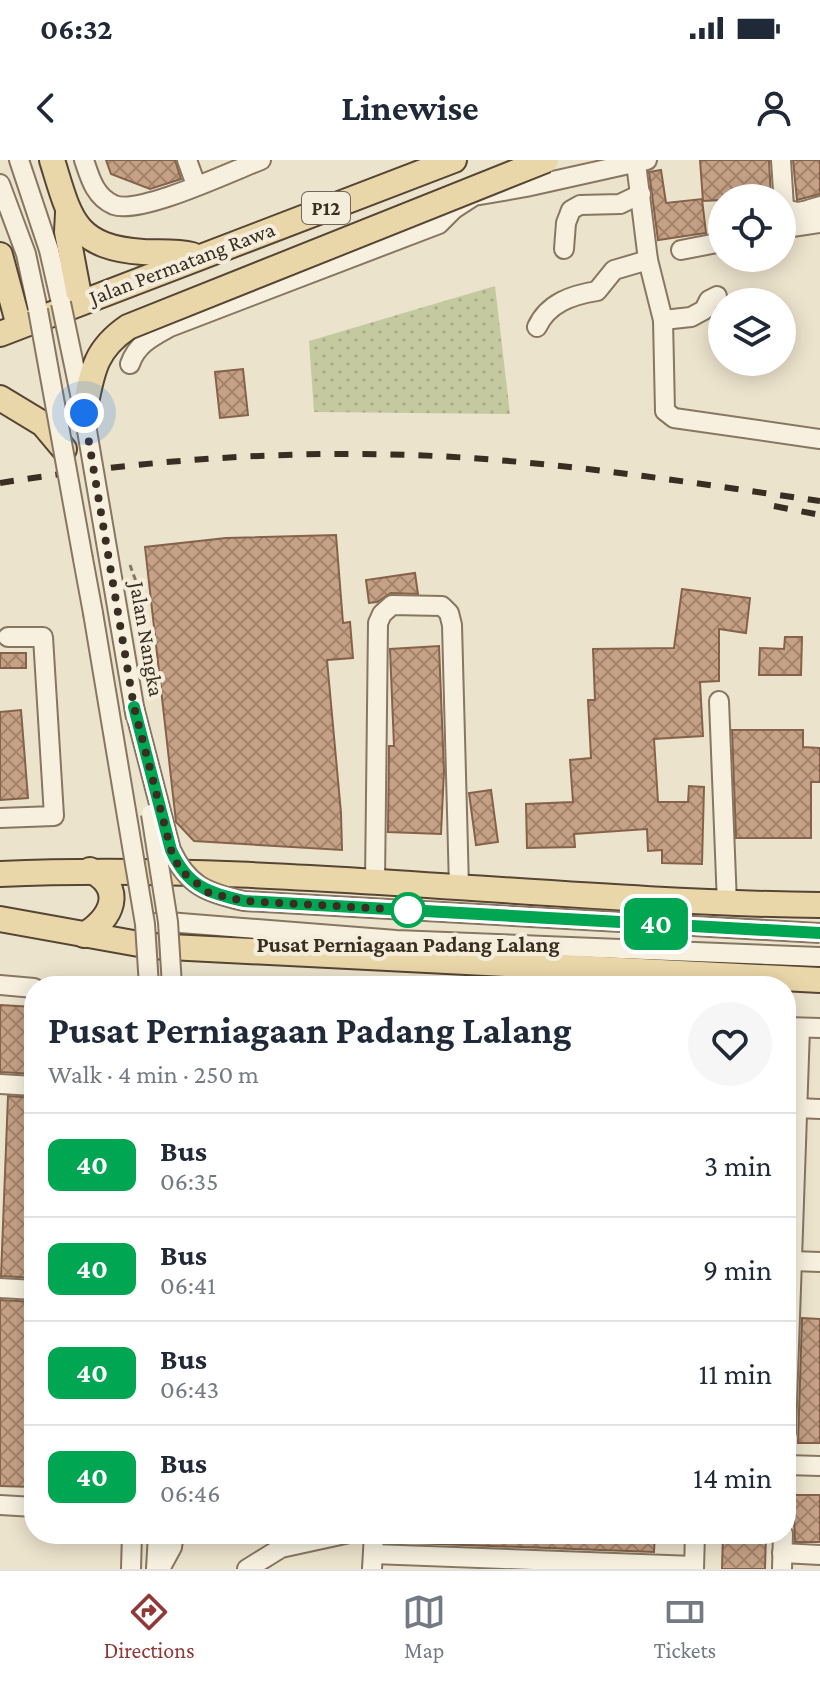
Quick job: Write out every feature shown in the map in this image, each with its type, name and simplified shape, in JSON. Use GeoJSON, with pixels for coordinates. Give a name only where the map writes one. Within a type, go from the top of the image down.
{"type":"FeatureCollection","features":[{"type":"Feature","properties":{"kind":"main road"},"geometry":{"type":"LineString","coordinates":[[52,160],[68,213],[70,302]]}},
{"type":"Feature","properties":{"kind":"main road","name":"Jalan Permatang Rawa"},"geometry":{"type":"LineString","coordinates":[[19,323],[454,160]]}},
{"type":"Feature","properties":{"kind":"main road"},"geometry":{"type":"LineString","coordinates":[[84,413],[99,354],[128,327],[546,160]]}},
{"type":"Feature","properties":{"kind":"main road"},"geometry":{"type":"LineString","coordinates":[[68,213],[86,234],[113,249],[184,253],[197,257]]}},
{"type":"Feature","properties":{"kind":"main road"},"geometry":{"type":"LineString","coordinates":[[0,255],[19,323]]}},
{"type":"Feature","properties":{"kind":"main road"},"geometry":{"type":"LineString","coordinates":[[0,398],[43,424],[64,449]]}},
{"type":"Feature","properties":{"kind":"main road"},"geometry":{"type":"LineString","coordinates":[[84,935],[100,926],[107,917],[111,900],[103,879],[90,870]]}},
{"type":"Feature","properties":{"kind":"main road"},"geometry":{"type":"LineString","coordinates":[[0,874],[90,870],[375,882],[727,904],[820,905]]}},
{"type":"Feature","properties":{"kind":"main road"},"geometry":{"type":"LineString","coordinates":[[157,873],[140,894],[136,908],[142,935],[760,976]]}},
{"type":"Feature","properties":{"kind":"main road"},"geometry":{"type":"LineString","coordinates":[[0,919],[84,935],[148,935]]}},
{"type":"Feature","properties":{"kind":"main road"},"geometry":{"type":"LineString","coordinates":[[796,978],[820,980]]}},
{"type":"Feature","properties":{"kind":"street","name":"Jalan Nangka"},"geometry":{"type":"LineString","coordinates":[[19,160],[70,302],[84,413],[168,922],[171,976]]}},
{"type":"Feature","properties":{"kind":"street"},"geometry":{"type":"LineString","coordinates":[[84,160],[93,185],[105,200],[123,207],[147,204],[261,160]]}},
{"type":"Feature","properties":{"kind":"street"},"geometry":{"type":"LineString","coordinates":[[187,160],[196,185]]}},
{"type":"Feature","properties":{"kind":"street"},"geometry":{"type":"LineString","coordinates":[[781,160],[782,184]]}},
{"type":"Feature","properties":{"kind":"street"},"geometry":{"type":"LineString","coordinates":[[130,364],[134,353],[146,340],[170,327],[439,224],[474,196],[641,162],[648,260],[663,320],[665,411],[674,418],[820,439]]}},
{"type":"Feature","properties":{"kind":"street"},"geometry":{"type":"LineString","coordinates":[[0,184],[26,254],[19,323],[64,449],[148,935],[149,976]]}},
{"type":"Feature","properties":{"kind":"street"},"geometry":{"type":"LineString","coordinates":[[564,249],[566,223],[571,210],[580,205],[620,204],[641,194]]}},
{"type":"Feature","properties":{"kind":"street"},"geometry":{"type":"LineString","coordinates":[[796,212],[820,206]]}},
{"type":"Feature","properties":{"kind":"street"},"geometry":{"type":"LineString","coordinates":[[796,226],[820,223]]}},
{"type":"Feature","properties":{"kind":"street"},"geometry":{"type":"LineString","coordinates":[[681,250],[708,245]]}},
{"type":"Feature","properties":{"kind":"street"},"geometry":{"type":"LineString","coordinates":[[537,327],[544,312],[554,305],[583,293],[597,291],[614,270],[648,260]]}},
{"type":"Feature","properties":{"kind":"street"},"geometry":{"type":"LineString","coordinates":[[663,320],[691,317],[704,310],[708,302]]}},
{"type":"Feature","properties":{"kind":"street"},"geometry":{"type":"LineString","coordinates":[[375,882],[378,623],[392,605],[442,606],[449,613],[452,625],[459,887]]}},
{"type":"Feature","properties":{"kind":"street"},"geometry":{"type":"LineString","coordinates":[[0,818],[54,816],[43,637],[8,637]]}},
{"type":"Feature","properties":{"kind":"street"},"geometry":{"type":"LineString","coordinates":[[719,701],[727,904]]}},
{"type":"Feature","properties":{"kind":"street"},"geometry":{"type":"LineString","coordinates":[[134,707],[171,850],[180,870],[209,893],[244,901],[820,933]]}},
{"type":"Feature","properties":{"kind":"street"},"geometry":{"type":"LineString","coordinates":[[148,935],[168,922],[396,940],[820,957]]}},
{"type":"Feature","properties":{"kind":"street"},"geometry":{"type":"LineString","coordinates":[[0,985],[24,987]]}},
{"type":"Feature","properties":{"kind":"street"},"geometry":{"type":"LineString","coordinates":[[796,1027],[820,1028]]}},
{"type":"Feature","properties":{"kind":"street"},"geometry":{"type":"LineString","coordinates":[[0,1084],[24,1085]]}},
{"type":"Feature","properties":{"kind":"street"},"geometry":{"type":"LineString","coordinates":[[796,1088],[796,1112]]}},
{"type":"Feature","properties":{"kind":"street"},"geometry":{"type":"LineString","coordinates":[[797,1108],[820,1109]]}},
{"type":"Feature","properties":{"kind":"street"},"geometry":{"type":"LineString","coordinates":[[796,1261],[820,1262]]}},
{"type":"Feature","properties":{"kind":"street"},"geometry":{"type":"LineString","coordinates":[[0,1288],[24,1289]]}},
{"type":"Feature","properties":{"kind":"street"},"geometry":{"type":"LineString","coordinates":[[796,1465],[820,1466]]}},
{"type":"Feature","properties":{"kind":"street"},"geometry":{"type":"LineString","coordinates":[[0,1505],[24,1506]]}},
{"type":"Feature","properties":{"kind":"street"},"geometry":{"type":"LineString","coordinates":[[130,1544],[131,1569]]}},
{"type":"Feature","properties":{"kind":"street"},"geometry":{"type":"LineString","coordinates":[[158,1544],[158,1569]]}},
{"type":"Feature","properties":{"kind":"street"},"geometry":{"type":"LineString","coordinates":[[158,1569],[172,1544]]}},
{"type":"Feature","properties":{"kind":"street"},"geometry":{"type":"LineString","coordinates":[[247,1569],[281,1548],[299,1544]]}},
{"type":"Feature","properties":{"kind":"street"},"geometry":{"type":"LineString","coordinates":[[372,1562],[694,1567],[695,1544]]}},
{"type":"Feature","properties":{"kind":"street"},"geometry":{"type":"LineString","coordinates":[[782,1561],[820,1555]]}},
{"type":"Feature","properties":{"kind":"path"},"geometry":{"type":"LineString","coordinates":[[129,562],[138,587]]}},
{"type":"Feature","properties":{"kind":"green space"},"geometry":{"type":"Polygon","coordinates":[[[495,286],[510,414],[314,412],[309,341],[495,286]]]}},
{"type":"Feature","properties":{"kind":"building"},"geometry":{"type":"Polygon","coordinates":[[[106,160],[175,160],[181,179],[150,189],[111,174],[106,160]]]}},
{"type":"Feature","properties":{"kind":"building"},"geometry":{"type":"Polygon","coordinates":[[[700,160],[769,160],[770,184],[708,184],[708,201],[703,201],[700,160]]]}},
{"type":"Feature","properties":{"kind":"building"},"geometry":{"type":"Polygon","coordinates":[[[793,160],[820,160],[820,194],[797,200],[793,160]]]}},
{"type":"Feature","properties":{"kind":"building"},"geometry":{"type":"Polygon","coordinates":[[[661,170],[666,203],[702,199],[706,233],[658,240],[649,172],[661,170]]]}},
{"type":"Feature","properties":{"kind":"building"},"geometry":{"type":"Polygon","coordinates":[[[243,369],[248,415],[220,418],[215,372],[243,369]]]}},
{"type":"Feature","properties":{"kind":"building"},"geometry":{"type":"Polygon","coordinates":[[[336,535],[343,623],[350,622],[353,658],[327,660],[342,850],[194,841],[176,822],[145,547],[226,538],[336,535]]]}},
{"type":"Feature","properties":{"kind":"building"},"geometry":{"type":"Polygon","coordinates":[[[415,573],[418,594],[391,593],[377,602],[369,603],[366,580],[415,573]]]}},
{"type":"Feature","properties":{"kind":"building"},"geometry":{"type":"Polygon","coordinates":[[[682,589],[750,598],[746,633],[719,629],[719,681],[700,682],[703,736],[654,739],[658,802],[688,802],[689,786],[704,787],[702,864],[662,863],[662,850],[648,851],[647,829],[574,834],[575,847],[527,848],[526,804],[573,802],[570,760],[591,758],[588,700],[595,700],[593,649],[674,648],[682,589]]]}},
{"type":"Feature","properties":{"kind":"building"},"geometry":{"type":"Polygon","coordinates":[[[785,637],[802,637],[801,675],[759,675],[760,648],[784,649],[785,637]]]}},
{"type":"Feature","properties":{"kind":"building"},"geometry":{"type":"Polygon","coordinates":[[[439,646],[444,771],[441,834],[388,832],[389,746],[394,746],[390,649],[439,646]]]}},
{"type":"Feature","properties":{"kind":"building"},"geometry":{"type":"Polygon","coordinates":[[[0,653],[26,653],[26,668],[0,668],[0,653]]]}},
{"type":"Feature","properties":{"kind":"building"},"geometry":{"type":"Polygon","coordinates":[[[21,710],[28,798],[0,800],[0,712],[21,710]]]}},
{"type":"Feature","properties":{"kind":"building"},"geometry":{"type":"Polygon","coordinates":[[[732,730],[803,730],[803,747],[820,748],[820,782],[811,782],[811,838],[736,838],[732,730]]]}},
{"type":"Feature","properties":{"kind":"building"},"geometry":{"type":"Polygon","coordinates":[[[491,790],[498,842],[476,845],[469,793],[491,790]]]}},
{"type":"Feature","properties":{"kind":"building"},"geometry":{"type":"Polygon","coordinates":[[[0,1005],[24,1006],[24,1073],[0,1072],[0,1005]]]}},
{"type":"Feature","properties":{"kind":"building"},"geometry":{"type":"Polygon","coordinates":[[[8,1096],[24,1097],[24,1277],[1,1276],[8,1096]]]}},
{"type":"Feature","properties":{"kind":"building"},"geometry":{"type":"Polygon","coordinates":[[[0,1300],[24,1301],[24,1487],[0,1486],[0,1300]]]}},
{"type":"Feature","properties":{"kind":"building"},"geometry":{"type":"Polygon","coordinates":[[[802,1318],[820,1319],[820,1443],[798,1443],[802,1318]]]}},
{"type":"Feature","properties":{"kind":"building"},"geometry":{"type":"Polygon","coordinates":[[[796,1495],[820,1495],[820,1542],[796,1542],[796,1495]]]}},
{"type":"Feature","properties":{"kind":"building"},"geometry":{"type":"Polygon","coordinates":[[[438,1544],[654,1544],[654,1552],[438,1544]]]}},
{"type":"Feature","properties":{"kind":"building"},"geometry":{"type":"Polygon","coordinates":[[[723,1544],[766,1544],[765,1569],[722,1569],[723,1544]]]}},
{"type":"Feature","properties":{"kind":"railway"},"geometry":{"type":"LineString","coordinates":[[0,483],[108,468],[217,458],[381,454],[580,468],[820,501]]}},
{"type":"Feature","properties":{"kind":"railway"},"geometry":{"type":"LineString","coordinates":[[774,506],[820,515]]}},
{"type":"Feature","properties":{"kind":"bus line","name":"40"},"geometry":{"type":"LineString","coordinates":[[134,707],[171,850],[180,870],[209,893],[244,901],[820,933]]}},
{"type":"Feature","properties":{"kind":"place","name":"Pusat Perniagaan Padang Lalang"},"geometry":{"type":"Point","coordinates":[408,910]}},
{"type":"Feature","properties":{"kind":"route"},"geometry":{"type":"LineString","coordinates":[[84,413],[134,707],[171,850],[180,870],[209,893],[244,901],[408,910]]}}]}
